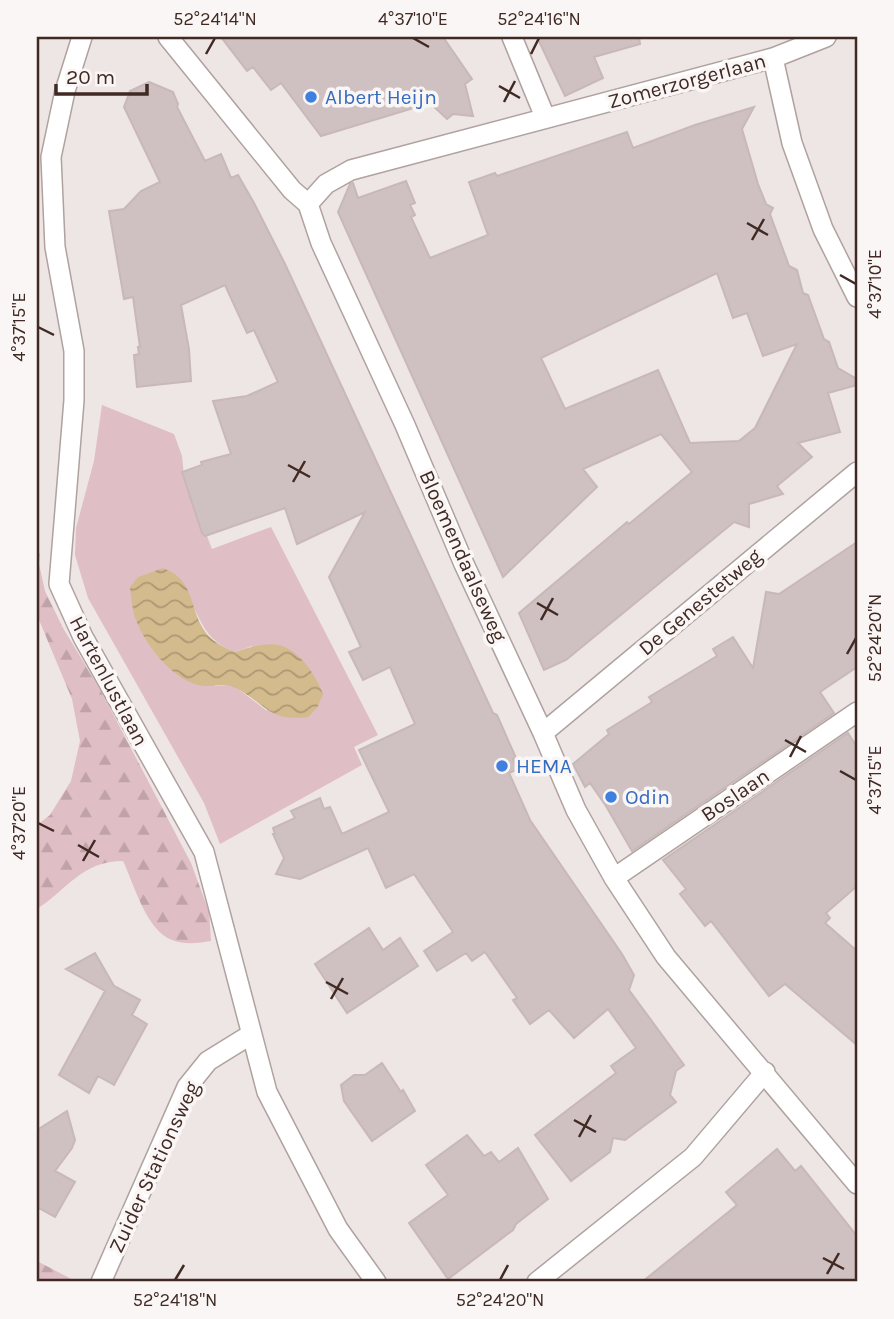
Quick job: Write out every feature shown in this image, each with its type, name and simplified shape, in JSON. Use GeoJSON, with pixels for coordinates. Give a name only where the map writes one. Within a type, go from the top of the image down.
{"type":"FeatureCollection","features":[{"type":"Feature","properties":{"kind":"street","name":"Hartenlustlaan"},"geometry":{"type":"LineString","coordinates":[[82,37],[65,91],[51,157],[55,247],[74,351],[74,400],[59,583],[83,637],[204,852],[267,1092],[338,1229],[376,1282]]}},
{"type":"Feature","properties":{"kind":"street","name":"Bloemendaalseweg"},"geometry":{"type":"LineString","coordinates":[[168,37],[292,190],[308,204],[321,243],[405,425],[464,564],[576,810],[614,878],[666,957],[857,1184]]}},
{"type":"Feature","properties":{"kind":"street"},"geometry":{"type":"LineString","coordinates":[[512,37],[545,117]]}},
{"type":"Feature","properties":{"kind":"street","name":"Zomerzorgerlaan"},"geometry":{"type":"LineString","coordinates":[[308,204],[326,184],[351,170],[773,58],[827,37]]}},
{"type":"Feature","properties":{"kind":"street"},"geometry":{"type":"LineString","coordinates":[[773,58],[792,143],[823,229],[857,297]]}},
{"type":"Feature","properties":{"kind":"street","name":"De Genestetweg"},"geometry":{"type":"LineString","coordinates":[[543,733],[856,476]]}},
{"type":"Feature","properties":{"kind":"street","name":"Boslaan"},"geometry":{"type":"LineString","coordinates":[[614,878],[857,712]]}},
{"type":"Feature","properties":{"kind":"street","name":"Zuider Stationsweg"},"geometry":{"type":"LineString","coordinates":[[101,1282],[187,1087],[208,1061],[250,1035]]}},
{"type":"Feature","properties":{"kind":"street"},"geometry":{"type":"LineString","coordinates":[[537,1282],[693,1157],[765,1072]]}},
{"type":"Feature","properties":{"kind":"green space"},"geometry":{"type":"Polygon","coordinates":[[[102,405],[174,434],[182,456],[184,476],[212,549],[271,527],[378,735],[354,747],[362,765],[220,844],[204,803],[88,598],[75,555],[76,528],[94,461],[102,405]],[[194,608],[215,686],[233,685],[267,711],[252,646],[235,652],[220,644],[205,629],[194,608]]]}},
{"type":"Feature","properties":{"kind":"green space"},"geometry":{"type":"Polygon","coordinates":[[[37,550],[40,554],[39,564],[45,591],[63,628],[101,691],[191,863],[209,912],[211,941],[182,943],[163,935],[148,917],[123,861],[109,862],[86,871],[37,909],[37,825],[50,815],[71,781],[80,741],[72,699],[37,615],[37,550]]]}},
{"type":"Feature","properties":{"kind":"green space"},"geometry":{"type":"Polygon","coordinates":[[[37,1261],[77,1282],[37,1282],[37,1261]]]}},
{"type":"Feature","properties":{"kind":"water"},"geometry":{"type":"Polygon","coordinates":[[[163,568],[181,579],[204,630],[218,643],[235,652],[274,644],[287,648],[301,658],[323,694],[317,708],[308,717],[285,717],[232,686],[198,685],[177,675],[168,667],[143,636],[133,611],[130,587],[138,577],[163,568]]]}},
{"type":"Feature","properties":{"kind":"building"},"geometry":{"type":"Polygon","coordinates":[[[221,37],[443,37],[472,79],[465,84],[473,116],[453,114],[447,119],[430,103],[321,136],[281,83],[271,90],[253,67],[247,71],[221,37]]]}},
{"type":"Feature","properties":{"kind":"building"},"geometry":{"type":"Polygon","coordinates":[[[537,37],[639,37],[640,44],[594,57],[603,78],[565,96],[537,37]]]}},
{"type":"Feature","properties":{"kind":"building"},"geometry":{"type":"Polygon","coordinates":[[[149,82],[173,92],[177,107],[205,161],[221,154],[231,178],[238,175],[254,203],[285,264],[493,713],[497,715],[516,758],[513,759],[518,769],[509,773],[530,820],[622,954],[634,975],[629,990],[684,1065],[676,1071],[670,1095],[676,1102],[625,1140],[613,1138],[610,1152],[571,1181],[535,1135],[616,1073],[611,1066],[636,1048],[608,1009],[574,1038],[549,1010],[530,1024],[513,1000],[517,998],[485,952],[472,961],[466,953],[437,971],[424,951],[453,932],[414,874],[386,888],[368,848],[300,879],[276,874],[284,858],[273,828],[295,818],[291,811],[320,798],[324,809],[330,807],[342,834],[389,812],[359,750],[415,724],[390,667],[363,680],[349,652],[361,647],[329,577],[365,512],[297,544],[285,508],[205,536],[202,533],[182,472],[202,465],[201,462],[231,454],[213,401],[247,396],[278,382],[254,330],[247,333],[225,285],[181,305],[189,349],[191,381],[137,387],[134,355],[139,354],[140,347],[133,297],[124,299],[109,211],[124,209],[141,191],[160,182],[124,107],[130,91],[149,82]]]}},
{"type":"Feature","properties":{"kind":"building"},"geometry":{"type":"Polygon","coordinates":[[[754,107],[742,129],[758,184],[766,204],[773,208],[770,214],[789,266],[797,270],[803,293],[808,295],[838,368],[857,379],[857,385],[828,393],[840,432],[798,443],[812,457],[777,486],[783,494],[749,504],[749,527],[734,522],[566,660],[544,670],[519,613],[627,522],[629,524],[692,472],[661,434],[583,469],[597,487],[503,577],[338,212],[350,184],[353,183],[358,198],[406,181],[415,203],[410,205],[415,215],[411,217],[430,258],[488,235],[469,182],[495,173],[497,176],[627,132],[633,148],[754,107]],[[717,273],[541,358],[565,409],[658,370],[690,443],[739,441],[755,428],[797,344],[763,356],[747,313],[733,318],[717,273]]]}},
{"type":"Feature","properties":{"kind":"building"},"geometry":{"type":"Polygon","coordinates":[[[857,542],[857,667],[820,692],[834,713],[632,851],[606,806],[590,783],[585,787],[573,764],[609,734],[607,730],[652,702],[649,697],[717,656],[713,649],[733,637],[753,668],[766,592],[779,594],[857,542]]]}},
{"type":"Feature","properties":{"kind":"building"},"geometry":{"type":"Polygon","coordinates":[[[848,733],[857,747],[857,886],[826,913],[830,918],[825,923],[857,951],[857,1045],[785,984],[769,996],[711,921],[705,926],[680,894],[686,889],[663,860],[848,733]]]}},
{"type":"Feature","properties":{"kind":"building"},"geometry":{"type":"Polygon","coordinates":[[[369,928],[383,950],[400,938],[418,966],[347,1013],[315,964],[369,928]]]}},
{"type":"Feature","properties":{"kind":"building"},"geometry":{"type":"Polygon","coordinates":[[[95,953],[114,986],[140,1000],[132,1015],[147,1024],[114,1085],[98,1076],[89,1093],[59,1075],[105,991],[66,969],[95,953]]]}},
{"type":"Feature","properties":{"kind":"building"},"geometry":{"type":"Polygon","coordinates":[[[382,1063],[415,1111],[372,1141],[344,1101],[341,1085],[354,1075],[365,1075],[382,1063]]]}},
{"type":"Feature","properties":{"kind":"building"},"geometry":{"type":"Polygon","coordinates":[[[67,1111],[75,1140],[55,1171],[75,1182],[55,1217],[37,1207],[37,1130],[67,1111]]]}},
{"type":"Feature","properties":{"kind":"building"},"geometry":{"type":"Polygon","coordinates":[[[467,1135],[484,1156],[491,1152],[499,1162],[518,1148],[548,1199],[516,1224],[513,1230],[448,1279],[409,1223],[448,1195],[426,1165],[467,1135]]]}},
{"type":"Feature","properties":{"kind":"building"},"geometry":{"type":"Polygon","coordinates":[[[777,1149],[795,1171],[801,1166],[857,1236],[857,1282],[642,1282],[737,1205],[726,1192],[777,1149]]]}},
{"type":"Feature","properties":{"kind":"place","name":"Albert Heijn"},"geometry":{"type":"Point","coordinates":[311,97]}},
{"type":"Feature","properties":{"kind":"place","name":"HEMA"},"geometry":{"type":"Point","coordinates":[502,766]}},
{"type":"Feature","properties":{"kind":"place","name":"Odin"},"geometry":{"type":"Point","coordinates":[611,797]}}]}
